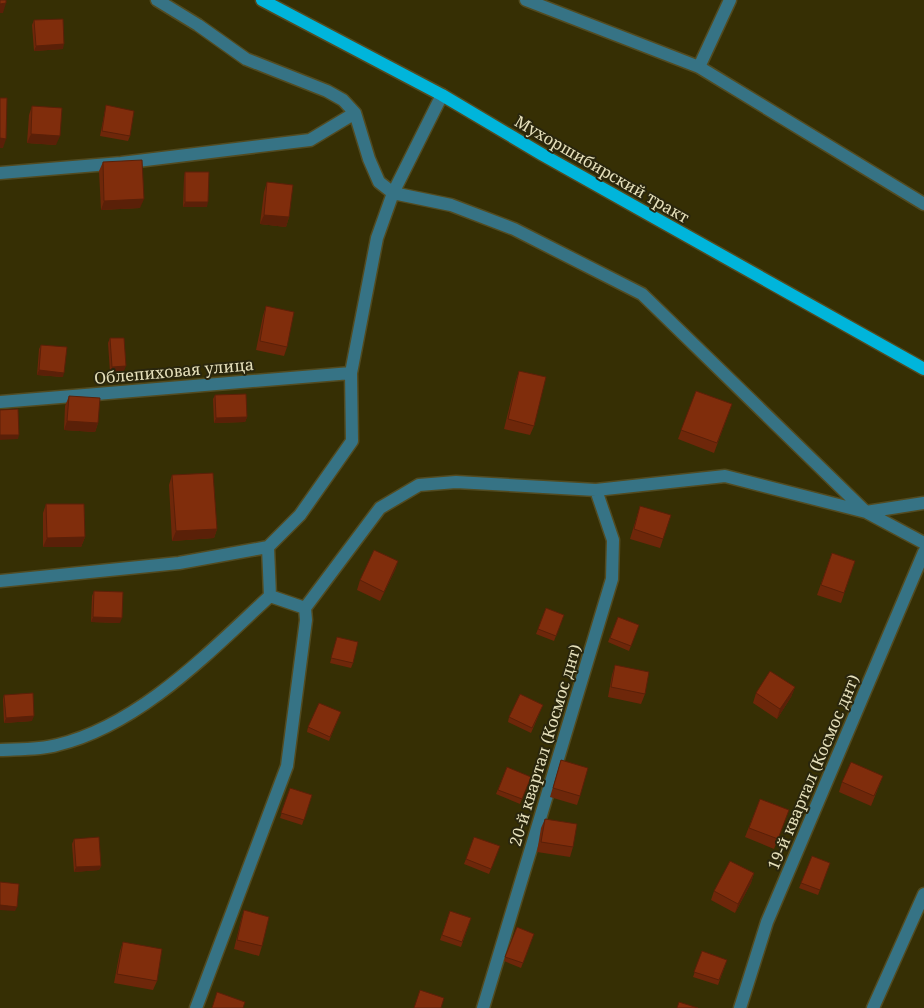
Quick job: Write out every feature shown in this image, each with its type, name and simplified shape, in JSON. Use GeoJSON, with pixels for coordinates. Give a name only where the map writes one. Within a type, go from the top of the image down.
{"type":"FeatureCollection","features":[{"type":"Feature","properties":{"kind":"main road","name":"Мухоршибирский тракт"},"geometry":{"type":"LineString","coordinates":[[262,0],[442,95],[543,155],[924,369]]}},
{"type":"Feature","properties":{"kind":"street"},"geometry":{"type":"LineString","coordinates":[[157,0],[198,25],[246,59],[327,90],[343,100],[355,113],[369,159],[379,182],[393,193],[451,205],[514,228],[642,294],[866,512]]}},
{"type":"Feature","properties":{"kind":"street"},"geometry":{"type":"LineString","coordinates":[[526,0],[699,67],[921,200]]}},
{"type":"Feature","properties":{"kind":"street"},"geometry":{"type":"LineString","coordinates":[[554,0],[558,14]]}},
{"type":"Feature","properties":{"kind":"street"},"geometry":{"type":"LineString","coordinates":[[699,67],[730,0]]}},
{"type":"Feature","properties":{"kind":"street"},"geometry":{"type":"LineString","coordinates":[[0,581],[179,563],[268,546],[300,515],[352,441],[351,373],[377,238],[393,193],[442,95]]}},
{"type":"Feature","properties":{"kind":"street"},"geometry":{"type":"LineString","coordinates":[[0,172],[121,163],[310,140],[355,113]]}},
{"type":"Feature","properties":{"kind":"street","name":"Облепиховая улица"},"geometry":{"type":"LineString","coordinates":[[0,402],[351,373]]}},
{"type":"Feature","properties":{"kind":"street"},"geometry":{"type":"LineString","coordinates":[[196,1008],[287,766],[306,620],[305,608],[380,508],[419,485],[456,482],[596,490],[725,476],[866,512],[924,543]]}},
{"type":"Feature","properties":{"kind":"street","name":"20-й квартал (Космос днт)"},"geometry":{"type":"LineString","coordinates":[[483,1008],[612,579],[613,540],[596,490]]}},
{"type":"Feature","properties":{"kind":"street"},"geometry":{"type":"LineString","coordinates":[[866,512],[924,502]]}},
{"type":"Feature","properties":{"kind":"street"},"geometry":{"type":"LineString","coordinates":[[0,750],[56,746],[112,725],[195,666],[270,596],[268,546]]}},
{"type":"Feature","properties":{"kind":"street","name":"19-й квартал (Космос днт)"},"geometry":{"type":"LineString","coordinates":[[740,1008],[767,922],[924,552]]}},
{"type":"Feature","properties":{"kind":"street"},"geometry":{"type":"LineString","coordinates":[[270,596],[305,608]]}},
{"type":"Feature","properties":{"kind":"street"},"geometry":{"type":"LineString","coordinates":[[873,1008],[924,894]]}},
{"type":"Feature","properties":{"kind":"building"},"geometry":{"type":"Polygon","coordinates":[[[0,0],[6,0],[6,3],[0,4],[0,0]]]}},
{"type":"Feature","properties":{"kind":"building"},"geometry":{"type":"Polygon","coordinates":[[[63,19],[64,44],[36,46],[34,20],[63,19]]]}},
{"type":"Feature","properties":{"kind":"building"},"geometry":{"type":"Polygon","coordinates":[[[0,98],[7,98],[6,139],[0,138],[0,98]]]}},
{"type":"Feature","properties":{"kind":"building"},"geometry":{"type":"Polygon","coordinates":[[[106,105],[134,111],[130,136],[102,131],[106,105]]]}},
{"type":"Feature","properties":{"kind":"building"},"geometry":{"type":"Polygon","coordinates":[[[32,106],[62,108],[60,136],[31,134],[32,106]]]}},
{"type":"Feature","properties":{"kind":"building"},"geometry":{"type":"Polygon","coordinates":[[[142,160],[144,199],[104,201],[103,162],[142,160]]]}},
{"type":"Feature","properties":{"kind":"building"},"geometry":{"type":"Polygon","coordinates":[[[185,172],[209,172],[208,202],[185,202],[185,172]]]}},
{"type":"Feature","properties":{"kind":"building"},"geometry":{"type":"Polygon","coordinates":[[[267,182],[293,185],[289,217],[264,215],[267,182]]]}},
{"type":"Feature","properties":{"kind":"building"},"geometry":{"type":"Polygon","coordinates":[[[266,306],[294,312],[287,347],[260,341],[266,306]]]}},
{"type":"Feature","properties":{"kind":"building"},"geometry":{"type":"Polygon","coordinates":[[[110,338],[124,338],[126,366],[112,367],[110,338]]]}},
{"type":"Feature","properties":{"kind":"building"},"geometry":{"type":"Polygon","coordinates":[[[41,345],[67,347],[64,373],[39,370],[41,345]]]}},
{"type":"Feature","properties":{"kind":"building"},"geometry":{"type":"Polygon","coordinates":[[[519,371],[546,377],[534,426],[508,419],[519,371]]]}},
{"type":"Feature","properties":{"kind":"building"},"geometry":{"type":"Polygon","coordinates":[[[696,391],[732,404],[717,443],[681,430],[696,391]]]}},
{"type":"Feature","properties":{"kind":"building"},"geometry":{"type":"Polygon","coordinates":[[[246,394],[247,417],[216,418],[215,395],[246,394]]]}},
{"type":"Feature","properties":{"kind":"building"},"geometry":{"type":"Polygon","coordinates":[[[69,396],[100,398],[98,423],[67,421],[69,396]]]}},
{"type":"Feature","properties":{"kind":"building"},"geometry":{"type":"Polygon","coordinates":[[[18,409],[19,435],[0,435],[0,410],[18,409]]]}},
{"type":"Feature","properties":{"kind":"building"},"geometry":{"type":"Polygon","coordinates":[[[213,473],[217,529],[176,531],[172,475],[213,473]]]}},
{"type":"Feature","properties":{"kind":"building"},"geometry":{"type":"Polygon","coordinates":[[[46,504],[84,504],[85,537],[47,538],[46,504]]]}},
{"type":"Feature","properties":{"kind":"building"},"geometry":{"type":"Polygon","coordinates":[[[640,506],[671,515],[663,539],[634,529],[640,506]]]}},
{"type":"Feature","properties":{"kind":"building"},"geometry":{"type":"Polygon","coordinates":[[[374,550],[398,561],[384,592],[360,580],[374,550]]]}},
{"type":"Feature","properties":{"kind":"building"},"geometry":{"type":"Polygon","coordinates":[[[832,553],[855,561],[844,593],[821,585],[832,553]]]}},
{"type":"Feature","properties":{"kind":"building"},"geometry":{"type":"Polygon","coordinates":[[[94,591],[123,592],[122,618],[93,617],[94,591]]]}},
{"type":"Feature","properties":{"kind":"building"},"geometry":{"type":"Polygon","coordinates":[[[546,608],[564,615],[556,636],[538,629],[546,608]]]}},
{"type":"Feature","properties":{"kind":"building"},"geometry":{"type":"Polygon","coordinates":[[[618,617],[639,625],[631,646],[610,638],[618,617]]]}},
{"type":"Feature","properties":{"kind":"building"},"geometry":{"type":"Polygon","coordinates":[[[337,637],[358,642],[353,663],[331,658],[337,637]]]}},
{"type":"Feature","properties":{"kind":"building"},"geometry":{"type":"Polygon","coordinates":[[[615,665],[649,672],[645,694],[611,687],[615,665]]]}},
{"type":"Feature","properties":{"kind":"building"},"geometry":{"type":"Polygon","coordinates":[[[770,671],[795,687],[780,709],[756,693],[770,671]]]}},
{"type":"Feature","properties":{"kind":"building"},"geometry":{"type":"Polygon","coordinates":[[[33,693],[34,716],[6,718],[4,695],[33,693]]]}},
{"type":"Feature","properties":{"kind":"building"},"geometry":{"type":"Polygon","coordinates":[[[520,694],[543,705],[532,728],[509,717],[520,694]]]}},
{"type":"Feature","properties":{"kind":"building"},"geometry":{"type":"Polygon","coordinates":[[[319,703],[341,712],[330,737],[308,727],[319,703]]]}},
{"type":"Feature","properties":{"kind":"building"},"geometry":{"type":"Polygon","coordinates":[[[561,760],[588,768],[580,796],[553,788],[561,760]]]}},
{"type":"Feature","properties":{"kind":"building"},"geometry":{"type":"Polygon","coordinates":[[[851,762],[883,776],[874,796],[842,782],[851,762]]]}},
{"type":"Feature","properties":{"kind":"building"},"geometry":{"type":"Polygon","coordinates":[[[507,767],[531,777],[522,799],[498,790],[507,767]]]}},
{"type":"Feature","properties":{"kind":"building"},"geometry":{"type":"Polygon","coordinates":[[[290,788],[312,795],[304,820],[281,813],[290,788]]]}},
{"type":"Feature","properties":{"kind":"building"},"geometry":{"type":"Polygon","coordinates":[[[760,799],[789,810],[778,839],[749,828],[760,799]]]}},
{"type":"Feature","properties":{"kind":"building"},"geometry":{"type":"Polygon","coordinates":[[[545,819],[577,824],[573,847],[541,842],[545,819]]]}},
{"type":"Feature","properties":{"kind":"building"},"geometry":{"type":"Polygon","coordinates":[[[99,837],[101,866],[76,867],[74,839],[99,837]]]}},
{"type":"Feature","properties":{"kind":"building"},"geometry":{"type":"Polygon","coordinates":[[[474,837],[500,846],[491,869],[466,859],[474,837]]]}},
{"type":"Feature","properties":{"kind":"building"},"geometry":{"type":"Polygon","coordinates":[[[812,856],[830,863],[820,890],[801,883],[812,856]]]}},
{"type":"Feature","properties":{"kind":"building"},"geometry":{"type":"Polygon","coordinates":[[[730,861],[754,873],[738,904],[714,891],[730,861]]]}},
{"type":"Feature","properties":{"kind":"building"},"geometry":{"type":"Polygon","coordinates":[[[0,882],[19,884],[17,907],[0,905],[0,882]]]}},
{"type":"Feature","properties":{"kind":"building"},"geometry":{"type":"Polygon","coordinates":[[[244,910],[269,917],[262,946],[237,940],[244,910]]]}},
{"type":"Feature","properties":{"kind":"building"},"geometry":{"type":"Polygon","coordinates":[[[450,911],[471,918],[462,942],[442,935],[450,911]]]}},
{"type":"Feature","properties":{"kind":"building"},"geometry":{"type":"Polygon","coordinates":[[[517,927],[534,934],[523,963],[505,957],[517,927]]]}},
{"type":"Feature","properties":{"kind":"building"},"geometry":{"type":"Polygon","coordinates":[[[123,942],[162,949],[157,981],[117,974],[123,942]]]}},
{"type":"Feature","properties":{"kind":"building"},"geometry":{"type":"Polygon","coordinates":[[[702,951],[727,960],[719,980],[694,972],[702,951]]]}},
{"type":"Feature","properties":{"kind":"building"},"geometry":{"type":"Polygon","coordinates":[[[420,990],[444,998],[441,1008],[414,1008],[420,990]]]}},
{"type":"Feature","properties":{"kind":"building"},"geometry":{"type":"Polygon","coordinates":[[[217,992],[245,1002],[243,1008],[212,1008],[217,992]]]}},
{"type":"Feature","properties":{"kind":"building"},"geometry":{"type":"Polygon","coordinates":[[[679,1002],[698,1008],[677,1008],[679,1002]]]}}]}
